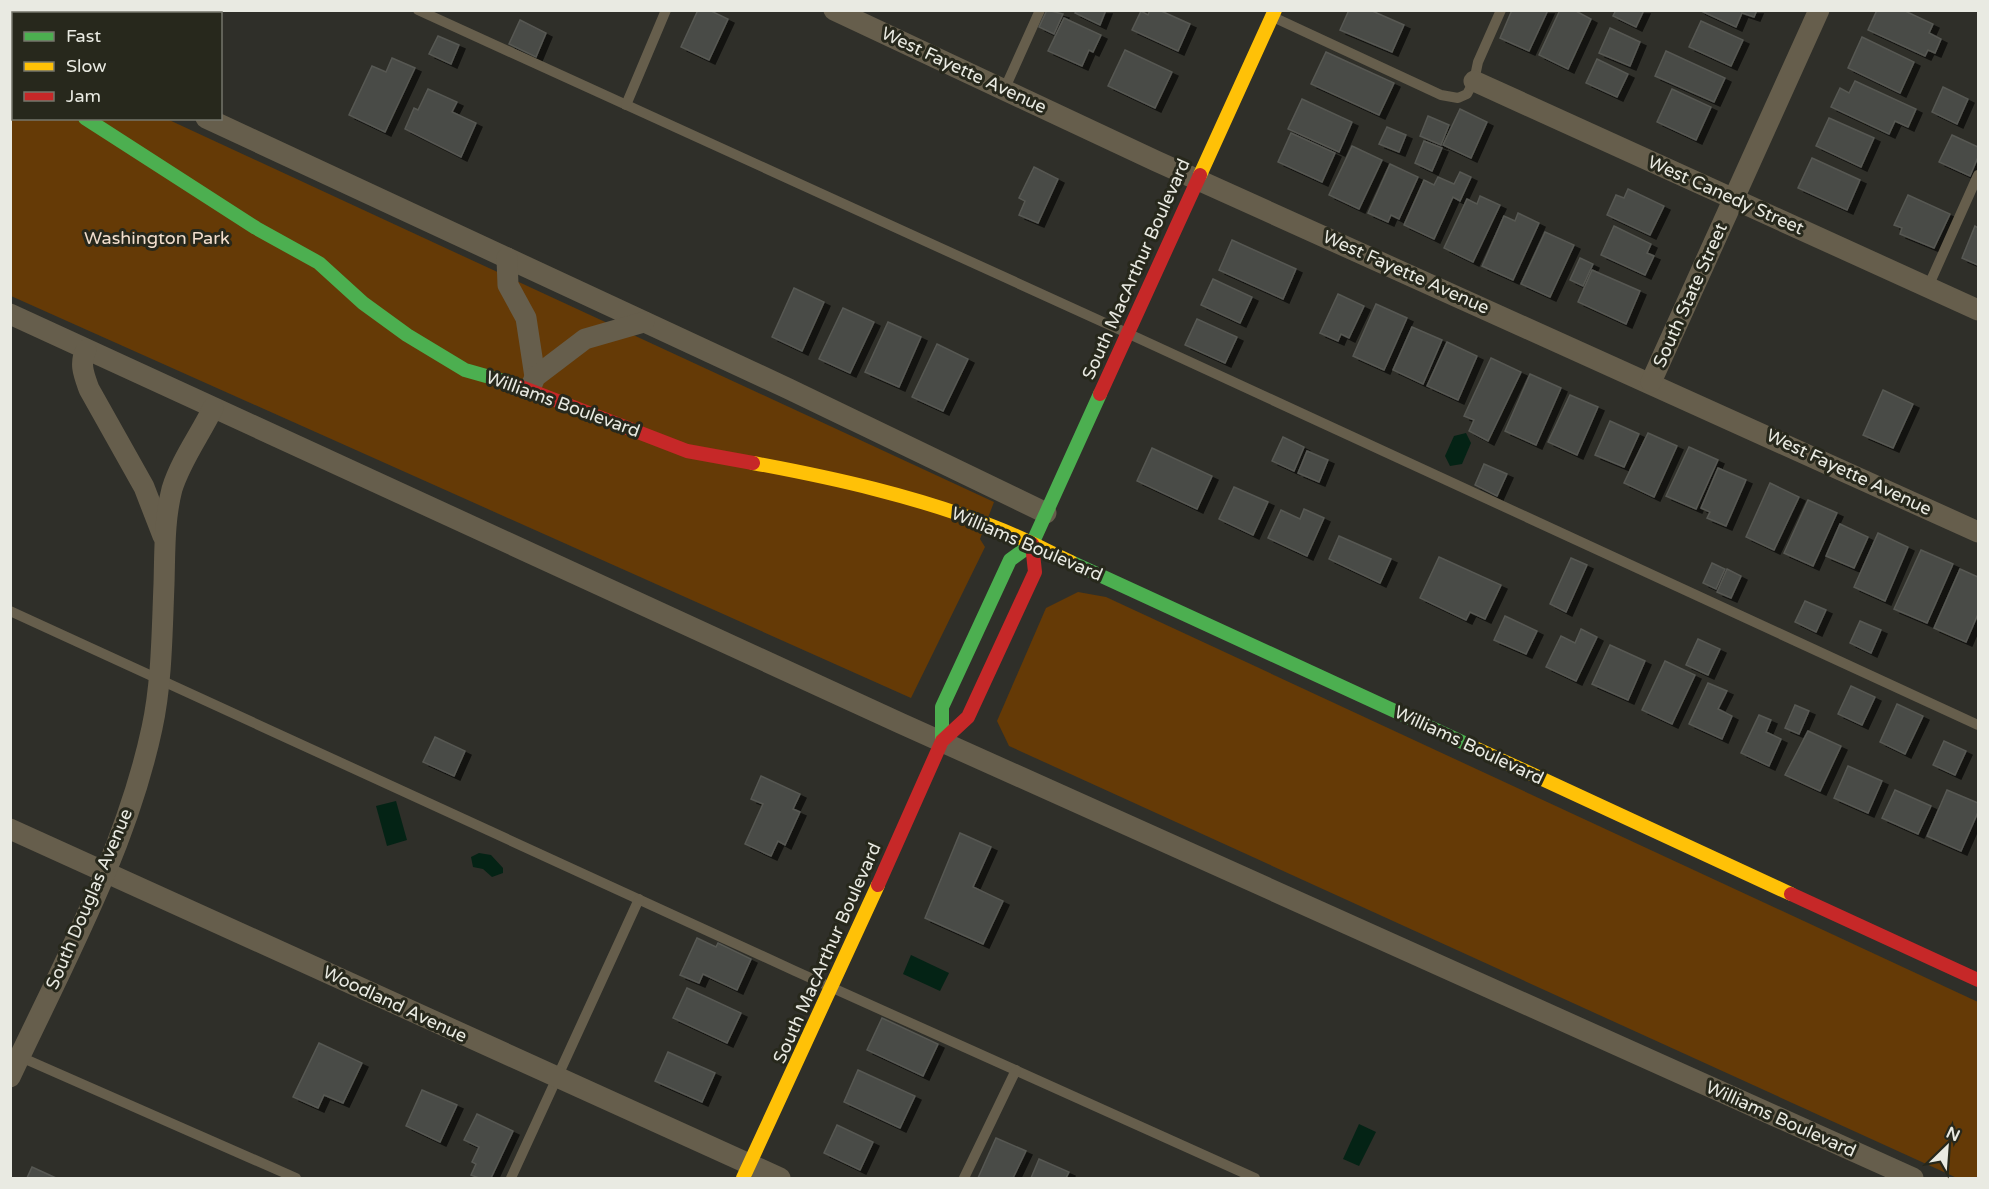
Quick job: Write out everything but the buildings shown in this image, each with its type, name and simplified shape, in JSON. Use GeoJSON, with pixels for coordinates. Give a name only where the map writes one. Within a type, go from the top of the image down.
{"type":"FeatureCollection","features":[{"type":"Feature","properties":{"kind":"street","name":"West Fayette Avenue"},"geometry":{"type":"LineString","coordinates":[[834,10],[872,19],[1005,88],[1197,178],[1978,532]]}},
{"type":"Feature","properties":{"kind":"street","name":"South State Street"},"geometry":{"type":"LineString","coordinates":[[1651,382],[1819,10]]}},
{"type":"Feature","properties":{"kind":"street","name":"South MacArthur Boulevard"},"geometry":{"type":"LineString","coordinates":[[942,741],[942,707],[1010,560],[1032,543],[1274,14]]}},
{"type":"Feature","properties":{"kind":"street","name":"West Canedy Street"},"geometry":{"type":"LineString","coordinates":[[1474,81],[1978,310]]}},
{"type":"Feature","properties":{"kind":"street","name":"Williams Boulevard"},"geometry":{"type":"LineString","coordinates":[[87,120],[256,228],[320,263],[363,303],[407,335],[465,370],[533,383],[687,451],[826,477],[914,498],[993,526],[1978,980]]}},
{"type":"Feature","properties":{"kind":"street","name":"Williams Boulevard"},"geometry":{"type":"LineString","coordinates":[[210,120],[1046,513]]}},
{"type":"Feature","properties":{"kind":"street"},"geometry":{"type":"LineString","coordinates":[[507,258],[508,285],[526,318],[533,383]]}},
{"type":"Feature","properties":{"kind":"street","name":"Williams Boulevard"},"geometry":{"type":"LineString","coordinates":[[10,314],[942,741],[1913,1179]]}},
{"type":"Feature","properties":{"kind":"street"},"geometry":{"type":"LineString","coordinates":[[533,383],[585,339],[644,322]]}},
{"type":"Feature","properties":{"kind":"street","name":"South Douglas Avenue"},"geometry":{"type":"LineString","coordinates":[[86,350],[82,359],[86,380],[144,487],[164,537]]}},
{"type":"Feature","properties":{"kind":"street","name":"South Douglas Avenue"},"geometry":{"type":"LineString","coordinates":[[10,1077],[15,1054],[105,871],[117,842],[147,747],[159,679],[164,537],[172,489],[186,456],[213,408]]}},
{"type":"Feature","properties":{"kind":"street","name":"South MacArthur Boulevard"},"geometry":{"type":"LineString","coordinates":[[746,1172],[832,988],[942,741],[968,717],[1035,572],[1032,543]]}},
{"type":"Feature","properties":{"kind":"street","name":"Woodland Avenue"},"geometry":{"type":"LineString","coordinates":[[10,829],[558,1078],[746,1172],[780,1179]]}},
{"type":"Feature","properties":{"kind":"lane"},"geometry":{"type":"LineString","coordinates":[[417,10],[1127,333],[1978,725]]}},
{"type":"Feature","properties":{"kind":"lane"},"geometry":{"type":"LineString","coordinates":[[626,105],[666,10]]}},
{"type":"Feature","properties":{"kind":"lane"},"geometry":{"type":"LineString","coordinates":[[1005,88],[1040,10]]}},
{"type":"Feature","properties":{"kind":"lane"},"geometry":{"type":"LineString","coordinates":[[1274,14],[1441,94],[1458,98],[1467,94],[1474,81],[1478,62],[1501,10]]}},
{"type":"Feature","properties":{"kind":"lane"},"geometry":{"type":"LineString","coordinates":[[1928,287],[1978,176]]}},
{"type":"Feature","properties":{"kind":"lane"},"geometry":{"type":"LineString","coordinates":[[10,611],[832,988],[1255,1179]]}},
{"type":"Feature","properties":{"kind":"lane"},"geometry":{"type":"LineString","coordinates":[[511,1179],[639,899]]}},
{"type":"Feature","properties":{"kind":"lane"},"geometry":{"type":"LineString","coordinates":[[15,1054],[296,1179]]}},
{"type":"Feature","properties":{"kind":"lane"},"geometry":{"type":"LineString","coordinates":[[964,1179],[1016,1070]]}},
{"type":"Feature","properties":{"kind":"green space","name":"Washington Park"},"geometry":{"type":"Polygon","coordinates":[[[10,45],[12,46],[12,120],[169,120],[994,502],[980,539],[985,547],[911,698],[11,296],[10,45]]]}},
{"type":"Feature","properties":{"kind":"green space"},"geometry":{"type":"Polygon","coordinates":[[[1078,592],[1106,597],[1978,1002],[1978,1178],[1957,1178],[1009,746],[997,721],[1046,608],[1078,592]]]}},
{"type":"Feature","properties":{"kind":"shaded area"},"geometry":{"type":"Polygon","coordinates":[[[1466,433],[1471,443],[1462,464],[1450,466],[1445,456],[1454,436],[1466,433]]]}},
{"type":"Feature","properties":{"kind":"shaded area"},"geometry":{"type":"Polygon","coordinates":[[[396,801],[407,840],[387,846],[376,806],[396,801]]]}},
{"type":"Feature","properties":{"kind":"shaded area"},"geometry":{"type":"Polygon","coordinates":[[[479,853],[491,855],[503,868],[503,873],[492,877],[483,869],[473,867],[471,857],[479,853]]]}},
{"type":"Feature","properties":{"kind":"shaded area"},"geometry":{"type":"Polygon","coordinates":[[[911,955],[949,973],[940,991],[903,974],[911,955]]]}},
{"type":"Feature","properties":{"kind":"shaded area"},"geometry":{"type":"Polygon","coordinates":[[[1359,1124],[1376,1132],[1359,1166],[1343,1159],[1359,1124]]]}},
{"type":"Feature","properties":{"kind":"traffic: fast"},"geometry":{"type":"LineString","coordinates":[[88,120],[256,228],[319,263],[363,303],[407,335],[465,370],[511,383]]}},
{"type":"Feature","properties":{"kind":"traffic: fast"},"geometry":{"type":"LineString","coordinates":[[942,741],[942,707],[1010,560],[1032,544],[1100,394]]}},
{"type":"Feature","properties":{"kind":"traffic: fast"},"geometry":{"type":"LineString","coordinates":[[1071,562],[1473,747]]}},
{"type":"Feature","properties":{"kind":"traffic: slow"},"geometry":{"type":"LineString","coordinates":[[1200,175],[1275,10]]}},
{"type":"Feature","properties":{"kind":"traffic: slow"},"geometry":{"type":"LineString","coordinates":[[753,463],[844,482],[963,515],[1002,530],[1071,562]]}},
{"type":"Feature","properties":{"kind":"traffic: slow"},"geometry":{"type":"LineString","coordinates":[[1473,747],[1791,894]]}},
{"type":"Feature","properties":{"kind":"traffic: slow"},"geometry":{"type":"LineString","coordinates":[[743,1178],[878,885]]}},
{"type":"Feature","properties":{"kind":"traffic: jam"},"geometry":{"type":"LineString","coordinates":[[1100,394],[1200,175]]}},
{"type":"Feature","properties":{"kind":"traffic: jam"},"geometry":{"type":"LineString","coordinates":[[511,383],[687,451],[753,463]]}},
{"type":"Feature","properties":{"kind":"traffic: jam"},"geometry":{"type":"LineString","coordinates":[[878,885],[942,741],[968,717],[1035,572],[1032,544]]}},
{"type":"Feature","properties":{"kind":"traffic: jam"},"geometry":{"type":"LineString","coordinates":[[1791,894],[1978,980]]}}]}
